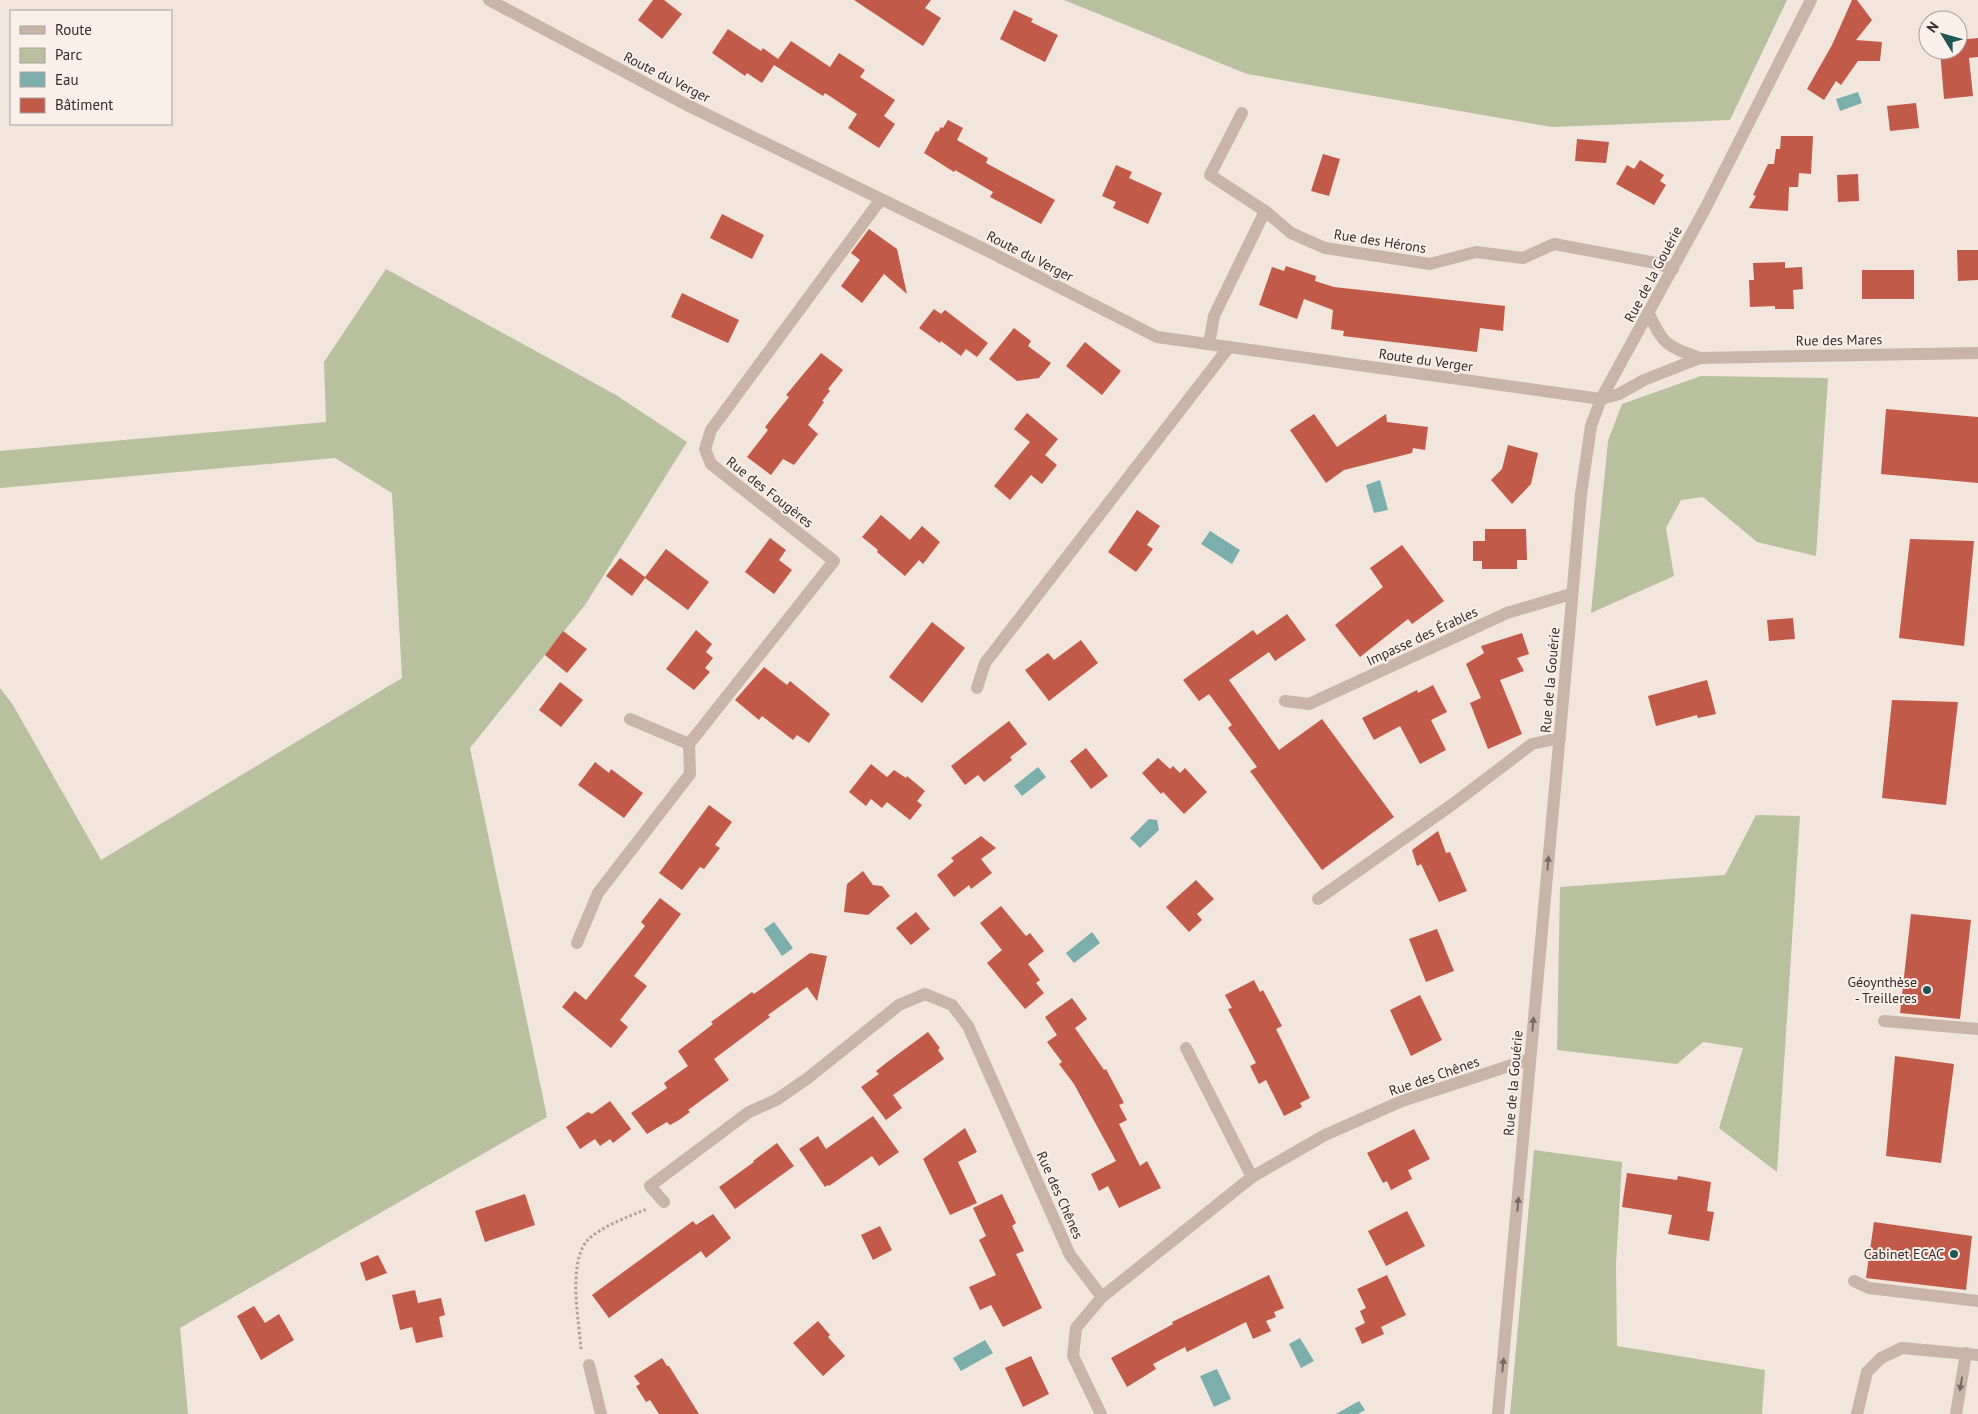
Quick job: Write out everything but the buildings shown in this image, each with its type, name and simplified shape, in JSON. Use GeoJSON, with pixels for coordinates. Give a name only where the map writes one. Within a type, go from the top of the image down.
{"type":"FeatureCollection","features":[{"type":"Feature","properties":{"kind":"street","name":"Route du Verger"},"geometry":{"type":"LineString","coordinates":[[488,0],[685,104],[881,199],[1157,337],[1601,399]]}},
{"type":"Feature","properties":{"kind":"street","name":"Rue de la Gouérie"},"geometry":{"type":"LineString","coordinates":[[1498,1414],[1581,494],[1591,426],[1601,399],[1706,207],[1811,0]]}},
{"type":"Feature","properties":{"kind":"street","name":"Rue des Hérons"},"geometry":{"type":"LineString","coordinates":[[1242,113],[1210,175],[1265,211],[1291,233],[1325,248],[1430,264],[1476,252],[1523,258],[1554,244],[1656,263],[1673,269]]}},
{"type":"Feature","properties":{"kind":"street","name":"Rue des Fougères"},"geometry":{"type":"LineString","coordinates":[[689,744],[834,561],[711,464],[705,449],[711,430],[881,199]]}},
{"type":"Feature","properties":{"kind":"street"},"geometry":{"type":"LineString","coordinates":[[1209,344],[1214,316],[1265,211]]}},
{"type":"Feature","properties":{"kind":"street","name":"Rue des Mares"},"geometry":{"type":"LineString","coordinates":[[1649,314],[1660,338],[1674,349],[1700,358],[1978,353]]}},
{"type":"Feature","properties":{"kind":"street"},"geometry":{"type":"LineString","coordinates":[[977,688],[984,663],[1229,347]]}},
{"type":"Feature","properties":{"kind":"street","name":"Rue des Mares"},"geometry":{"type":"LineString","coordinates":[[1601,399],[1619,394],[1644,380],[1700,358]]}},
{"type":"Feature","properties":{"kind":"street","name":"Impasse des Érables"},"geometry":{"type":"LineString","coordinates":[[1285,701],[1309,704],[1507,613],[1572,594]]}},
{"type":"Feature","properties":{"kind":"street"},"geometry":{"type":"LineString","coordinates":[[577,943],[598,893],[690,774],[689,744],[630,719]]}},
{"type":"Feature","properties":{"kind":"street"},"geometry":{"type":"LineString","coordinates":[[1318,899],[1453,804],[1532,744],[1560,738]]}},
{"type":"Feature","properties":{"kind":"street","name":"Rue des Chênes"},"geometry":{"type":"LineString","coordinates":[[664,1202],[650,1186],[749,1112],[776,1100],[808,1078],[899,1004],[925,994],[952,1004],[968,1026],[1070,1255],[1102,1297],[1252,1177],[1325,1135],[1402,1101],[1530,1059]]}},
{"type":"Feature","properties":{"kind":"street"},"geometry":{"type":"LineString","coordinates":[[1884,1021],[1978,1029]]}},
{"type":"Feature","properties":{"kind":"street"},"geometry":{"type":"LineString","coordinates":[[1186,1048],[1252,1177]]}},
{"type":"Feature","properties":{"kind":"street"},"geometry":{"type":"LineString","coordinates":[[1854,1280],[1869,1288],[1978,1301]]}},
{"type":"Feature","properties":{"kind":"street"},"geometry":{"type":"LineString","coordinates":[[1101,1414],[1073,1356],[1076,1328],[1102,1297]]}},
{"type":"Feature","properties":{"kind":"street"},"geometry":{"type":"LineString","coordinates":[[1857,1414],[1867,1372],[1881,1358],[1902,1348],[1972,1354],[1956,1414]]}},
{"type":"Feature","properties":{"kind":"street"},"geometry":{"type":"LineString","coordinates":[[589,1365],[600,1414]]}},
{"type":"Feature","properties":{"kind":"path"},"geometry":{"type":"LineString","coordinates":[[589,1365],[582,1352],[574,1282],[578,1260],[586,1242],[609,1225],[664,1202]]}},
{"type":"Feature","properties":{"kind":"green space"},"geometry":{"type":"Polygon","coordinates":[[[1064,0],[1787,0],[1730,120],[1552,127],[1247,74],[1064,0]]]}},
{"type":"Feature","properties":{"kind":"green space"},"geometry":{"type":"Polygon","coordinates":[[[386,269],[616,395],[687,442],[585,605],[470,748],[547,1117],[180,1328],[188,1414],[0,1414],[0,688],[13,705],[101,860],[402,678],[392,493],[335,458],[0,488],[0,451],[326,422],[324,362],[386,269]]]}},
{"type":"Feature","properties":{"kind":"green space"},"geometry":{"type":"Polygon","coordinates":[[[1701,376],[1828,378],[1816,556],[1757,542],[1703,497],[1681,500],[1666,528],[1674,576],[1591,613],[1608,441],[1622,404],[1701,376]]]}},
{"type":"Feature","properties":{"kind":"green space"},"geometry":{"type":"Polygon","coordinates":[[[1756,815],[1800,816],[1777,1172],[1719,1128],[1743,1048],[1703,1042],[1677,1064],[1557,1050],[1560,887],[1725,875],[1756,815]]]}},
{"type":"Feature","properties":{"kind":"green space"},"geometry":{"type":"Polygon","coordinates":[[[1534,1150],[1622,1162],[1616,1264],[1617,1346],[1765,1370],[1762,1414],[1510,1414],[1534,1150]]]}},
{"type":"Feature","properties":{"kind":"water"},"geometry":{"type":"Polygon","coordinates":[[[1858,92],[1862,103],[1840,111],[1836,99],[1858,92]]]}},
{"type":"Feature","properties":{"kind":"water"},"geometry":{"type":"Polygon","coordinates":[[[1380,480],[1388,510],[1374,513],[1366,485],[1380,480]]]}},
{"type":"Feature","properties":{"kind":"water"},"geometry":{"type":"Polygon","coordinates":[[[1210,531],[1240,550],[1232,564],[1201,544],[1210,531]]]}},
{"type":"Feature","properties":{"kind":"water"},"geometry":{"type":"Polygon","coordinates":[[[1038,767],[1046,777],[1022,796],[1014,786],[1038,767]]]}},
{"type":"Feature","properties":{"kind":"water"},"geometry":{"type":"Polygon","coordinates":[[[1149,819],[1157,820],[1159,830],[1140,848],[1130,838],[1149,819]]]}},
{"type":"Feature","properties":{"kind":"water"},"geometry":{"type":"Polygon","coordinates":[[[774,922],[793,948],[782,956],[764,929],[774,922]]]}},
{"type":"Feature","properties":{"kind":"water"},"geometry":{"type":"Polygon","coordinates":[[[1092,932],[1100,943],[1074,963],[1066,953],[1092,932]]]}},
{"type":"Feature","properties":{"kind":"water"},"geometry":{"type":"Polygon","coordinates":[[[1300,1338],[1314,1361],[1301,1368],[1289,1344],[1300,1338]]]}},
{"type":"Feature","properties":{"kind":"water"},"geometry":{"type":"Polygon","coordinates":[[[985,1340],[993,1353],[961,1371],[953,1358],[985,1340]]]}},
{"type":"Feature","properties":{"kind":"water"},"geometry":{"type":"Polygon","coordinates":[[[1217,1369],[1231,1399],[1214,1407],[1200,1376],[1217,1369]]]}},
{"type":"Feature","properties":{"kind":"water"},"geometry":{"type":"Polygon","coordinates":[[[1359,1401],[1365,1410],[1358,1414],[1336,1414],[1359,1401]]]}},
{"type":"Feature","properties":{"kind":"place","name":"Géoynthèse - Treilleres"},"geometry":{"type":"Point","coordinates":[1927,990]}},
{"type":"Feature","properties":{"kind":"place","name":"Cabinet ECAC"},"geometry":{"type":"Point","coordinates":[1954,1254]}}]}
